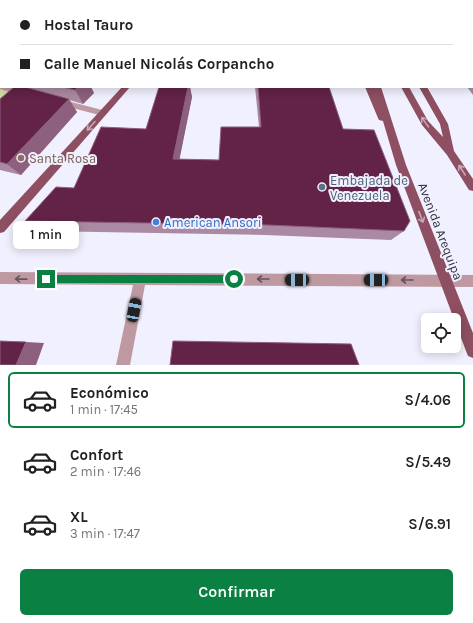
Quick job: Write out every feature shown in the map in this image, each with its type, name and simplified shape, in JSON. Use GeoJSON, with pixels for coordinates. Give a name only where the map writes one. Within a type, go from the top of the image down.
{"type":"FeatureCollection","features":[{"type":"Feature","properties":{"kind":"main road"},"geometry":{"type":"LineString","coordinates":[[0,228],[125,88]]}},
{"type":"Feature","properties":{"kind":"main road","name":"Avenida Arequipa"},"geometry":{"type":"LineString","coordinates":[[368,88],[401,165],[473,351]]}},
{"type":"Feature","properties":{"kind":"main road","name":"Avenida Arequipa"},"geometry":{"type":"LineString","coordinates":[[377,88],[401,165]]}},
{"type":"Feature","properties":{"kind":"main road"},"geometry":{"type":"LineString","coordinates":[[406,88],[425,123],[450,152],[473,187]]}},
{"type":"Feature","properties":{"kind":"main road"},"geometry":{"type":"LineString","coordinates":[[424,88],[444,124],[450,152]]}},
{"type":"Feature","properties":{"kind":"street"},"geometry":{"type":"LineString","coordinates":[[6,100],[19,89],[29,94]]}},
{"type":"Feature","properties":{"kind":"street"},"geometry":{"type":"LineString","coordinates":[[50,99],[103,113]]}},
{"type":"Feature","properties":{"kind":"street"},"geometry":{"type":"LineString","coordinates":[[0,278],[473,281]]}},
{"type":"Feature","properties":{"kind":"street"},"geometry":{"type":"LineString","coordinates":[[123,365],[140,279]]}},
{"type":"Feature","properties":{"kind":"green space"},"geometry":{"type":"Polygon","coordinates":[[[0,88],[21,88],[0,105],[0,88]]]}},
{"type":"Feature","properties":{"kind":"building"},"geometry":{"type":"Polygon","coordinates":[[[13,88],[29,88],[69,99],[7,164],[0,162],[0,99],[13,88]]]}},
{"type":"Feature","properties":{"kind":"building"},"geometry":{"type":"Polygon","coordinates":[[[159,88],[188,88],[173,159],[219,160],[221,127],[261,127],[258,88],[329,88],[343,129],[374,130],[410,221],[404,231],[267,225],[25,221],[56,187],[74,188],[101,127],[146,129],[159,88]]]}},
{"type":"Feature","properties":{"kind":"building"},"geometry":{"type":"Polygon","coordinates":[[[0,341],[26,342],[16,365],[0,365],[0,341]]]}},
{"type":"Feature","properties":{"kind":"building"},"geometry":{"type":"Polygon","coordinates":[[[173,341],[351,344],[359,365],[170,365],[173,341]]]}},
{"type":"Feature","properties":{"kind":"place","name":"Santa Rosa"},"geometry":{"type":"Point","coordinates":[21,158]}},
{"type":"Feature","properties":{"kind":"place","name":"Embajada de Venezuela"},"geometry":{"type":"Point","coordinates":[322,187]}},
{"type":"Feature","properties":{"kind":"place","name":"American Ansori"},"geometry":{"type":"Point","coordinates":[156,222]}},
{"type":"Feature","properties":{"kind":"route"},"geometry":{"type":"LineString","coordinates":[[46,279],[234,279]]}}]}
